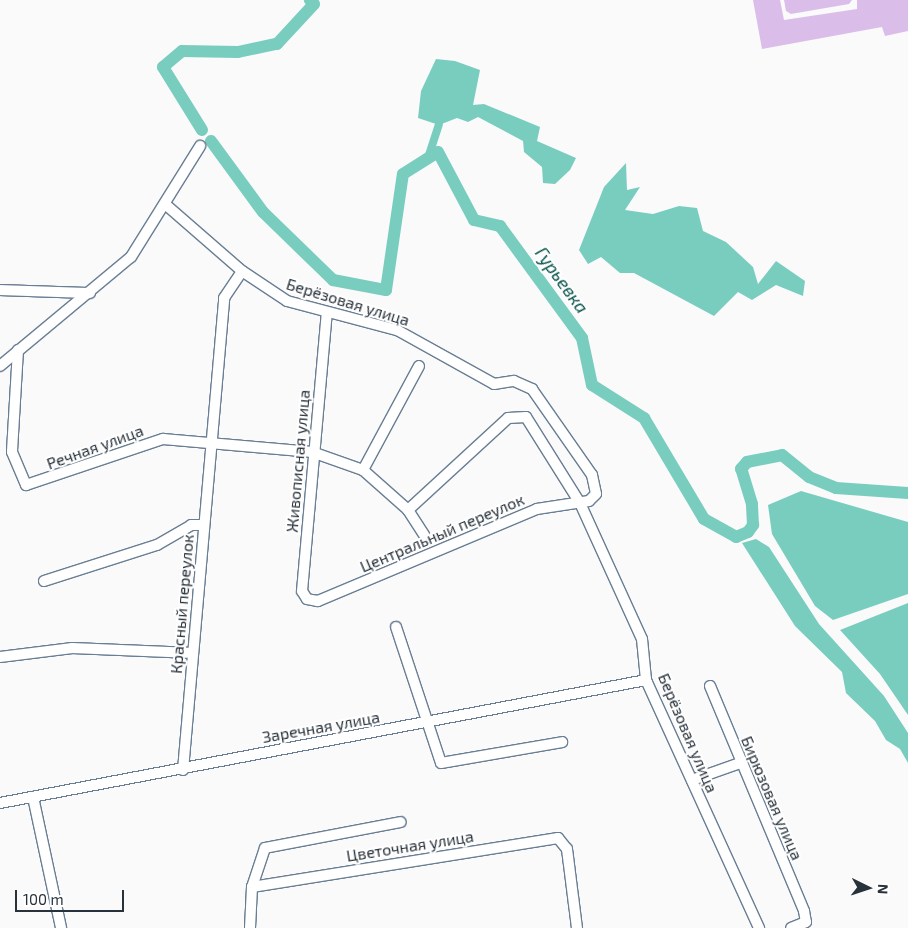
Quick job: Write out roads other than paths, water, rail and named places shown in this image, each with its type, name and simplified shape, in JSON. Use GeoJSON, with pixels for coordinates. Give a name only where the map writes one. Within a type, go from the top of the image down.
{"type":"FeatureCollection","features":[{"type":"Feature","properties":{"kind":"street"},"geometry":{"type":"LineString","coordinates":[[0,366],[131,257],[200,146]]}},
{"type":"Feature","properties":{"kind":"street","name":"Берёзовая улица"},"geometry":{"type":"LineString","coordinates":[[164,204],[242,271],[287,301],[326,313],[397,330],[494,384],[514,381],[532,389],[544,403],[596,483],[593,498],[580,503]]}},
{"type":"Feature","properties":{"kind":"street","name":"Красный переулок"},"geometry":{"type":"LineString","coordinates":[[183,770],[224,298],[242,271]]}},
{"type":"Feature","properties":{"kind":"street"},"geometry":{"type":"LineString","coordinates":[[0,290],[90,293]]}},
{"type":"Feature","properties":{"kind":"street","name":"Живописная улица"},"geometry":{"type":"LineString","coordinates":[[318,601],[307,599],[302,591],[312,452],[326,313]]}},
{"type":"Feature","properties":{"kind":"street","name":"Речная улица"},"geometry":{"type":"LineString","coordinates":[[18,350],[12,452],[26,485],[163,439],[312,452]]}},
{"type":"Feature","properties":{"kind":"street"},"geometry":{"type":"LineString","coordinates":[[363,470],[419,366]]}},
{"type":"Feature","properties":{"kind":"street","name":"Берёзовая улица"},"geometry":{"type":"LineString","coordinates":[[408,510],[508,418],[526,417],[580,503],[642,639],[646,680],[759,928]]}},
{"type":"Feature","properties":{"kind":"street","name":"Центральный переулок"},"geometry":{"type":"LineString","coordinates":[[312,452],[363,470],[408,510],[424,536]]}},
{"type":"Feature","properties":{"kind":"street","name":"Центральный переулок"},"geometry":{"type":"LineString","coordinates":[[318,601],[537,509],[580,503]]}},
{"type":"Feature","properties":{"kind":"street"},"geometry":{"type":"LineString","coordinates":[[44,581],[157,545],[191,525],[204,524]]}},
{"type":"Feature","properties":{"kind":"street"},"geometry":{"type":"LineString","coordinates":[[396,627],[441,763],[562,742]]}},
{"type":"Feature","properties":{"kind":"street"},"geometry":{"type":"LineString","coordinates":[[0,657],[72,648],[193,653]]}},
{"type":"Feature","properties":{"kind":"street","name":"Заречная улица"},"geometry":{"type":"LineString","coordinates":[[0,803],[183,770],[646,680]]}},
{"type":"Feature","properties":{"kind":"street","name":"Бирюзовая улица"},"geometry":{"type":"LineString","coordinates":[[710,686],[808,925],[791,928]]}},
{"type":"Feature","properties":{"kind":"street"},"geometry":{"type":"LineString","coordinates":[[692,780],[740,763]]}},
{"type":"Feature","properties":{"kind":"street"},"geometry":{"type":"LineString","coordinates":[[33,797],[61,928]]}},
{"type":"Feature","properties":{"kind":"street"},"geometry":{"type":"LineString","coordinates":[[250,928],[252,887],[265,848],[401,822]]}},
{"type":"Feature","properties":{"kind":"street","name":"Цветочная улица"},"geometry":{"type":"LineString","coordinates":[[252,887],[546,838],[558,838],[567,849],[577,928]]}},
{"type":"Feature","properties":{"kind":"waterway","name":"Гурьевка"},"geometry":{"type":"LineString","coordinates":[[202,130],[163,67],[182,51],[238,52],[277,44],[314,4],[310,0]]}},
{"type":"Feature","properties":{"kind":"waterway"},"geometry":{"type":"LineString","coordinates":[[428,158],[439,125]]}},
{"type":"Feature","properties":{"kind":"waterway","name":"Гурьевка"},"geometry":{"type":"LineString","coordinates":[[211,141],[263,212],[333,280],[386,290],[403,174],[438,152],[474,220],[500,226],[582,338],[592,385],[644,418],[704,519],[736,537],[748,532],[753,525],[752,504],[741,469],[747,462],[782,455],[809,477],[836,488],[908,493]]}}]}
